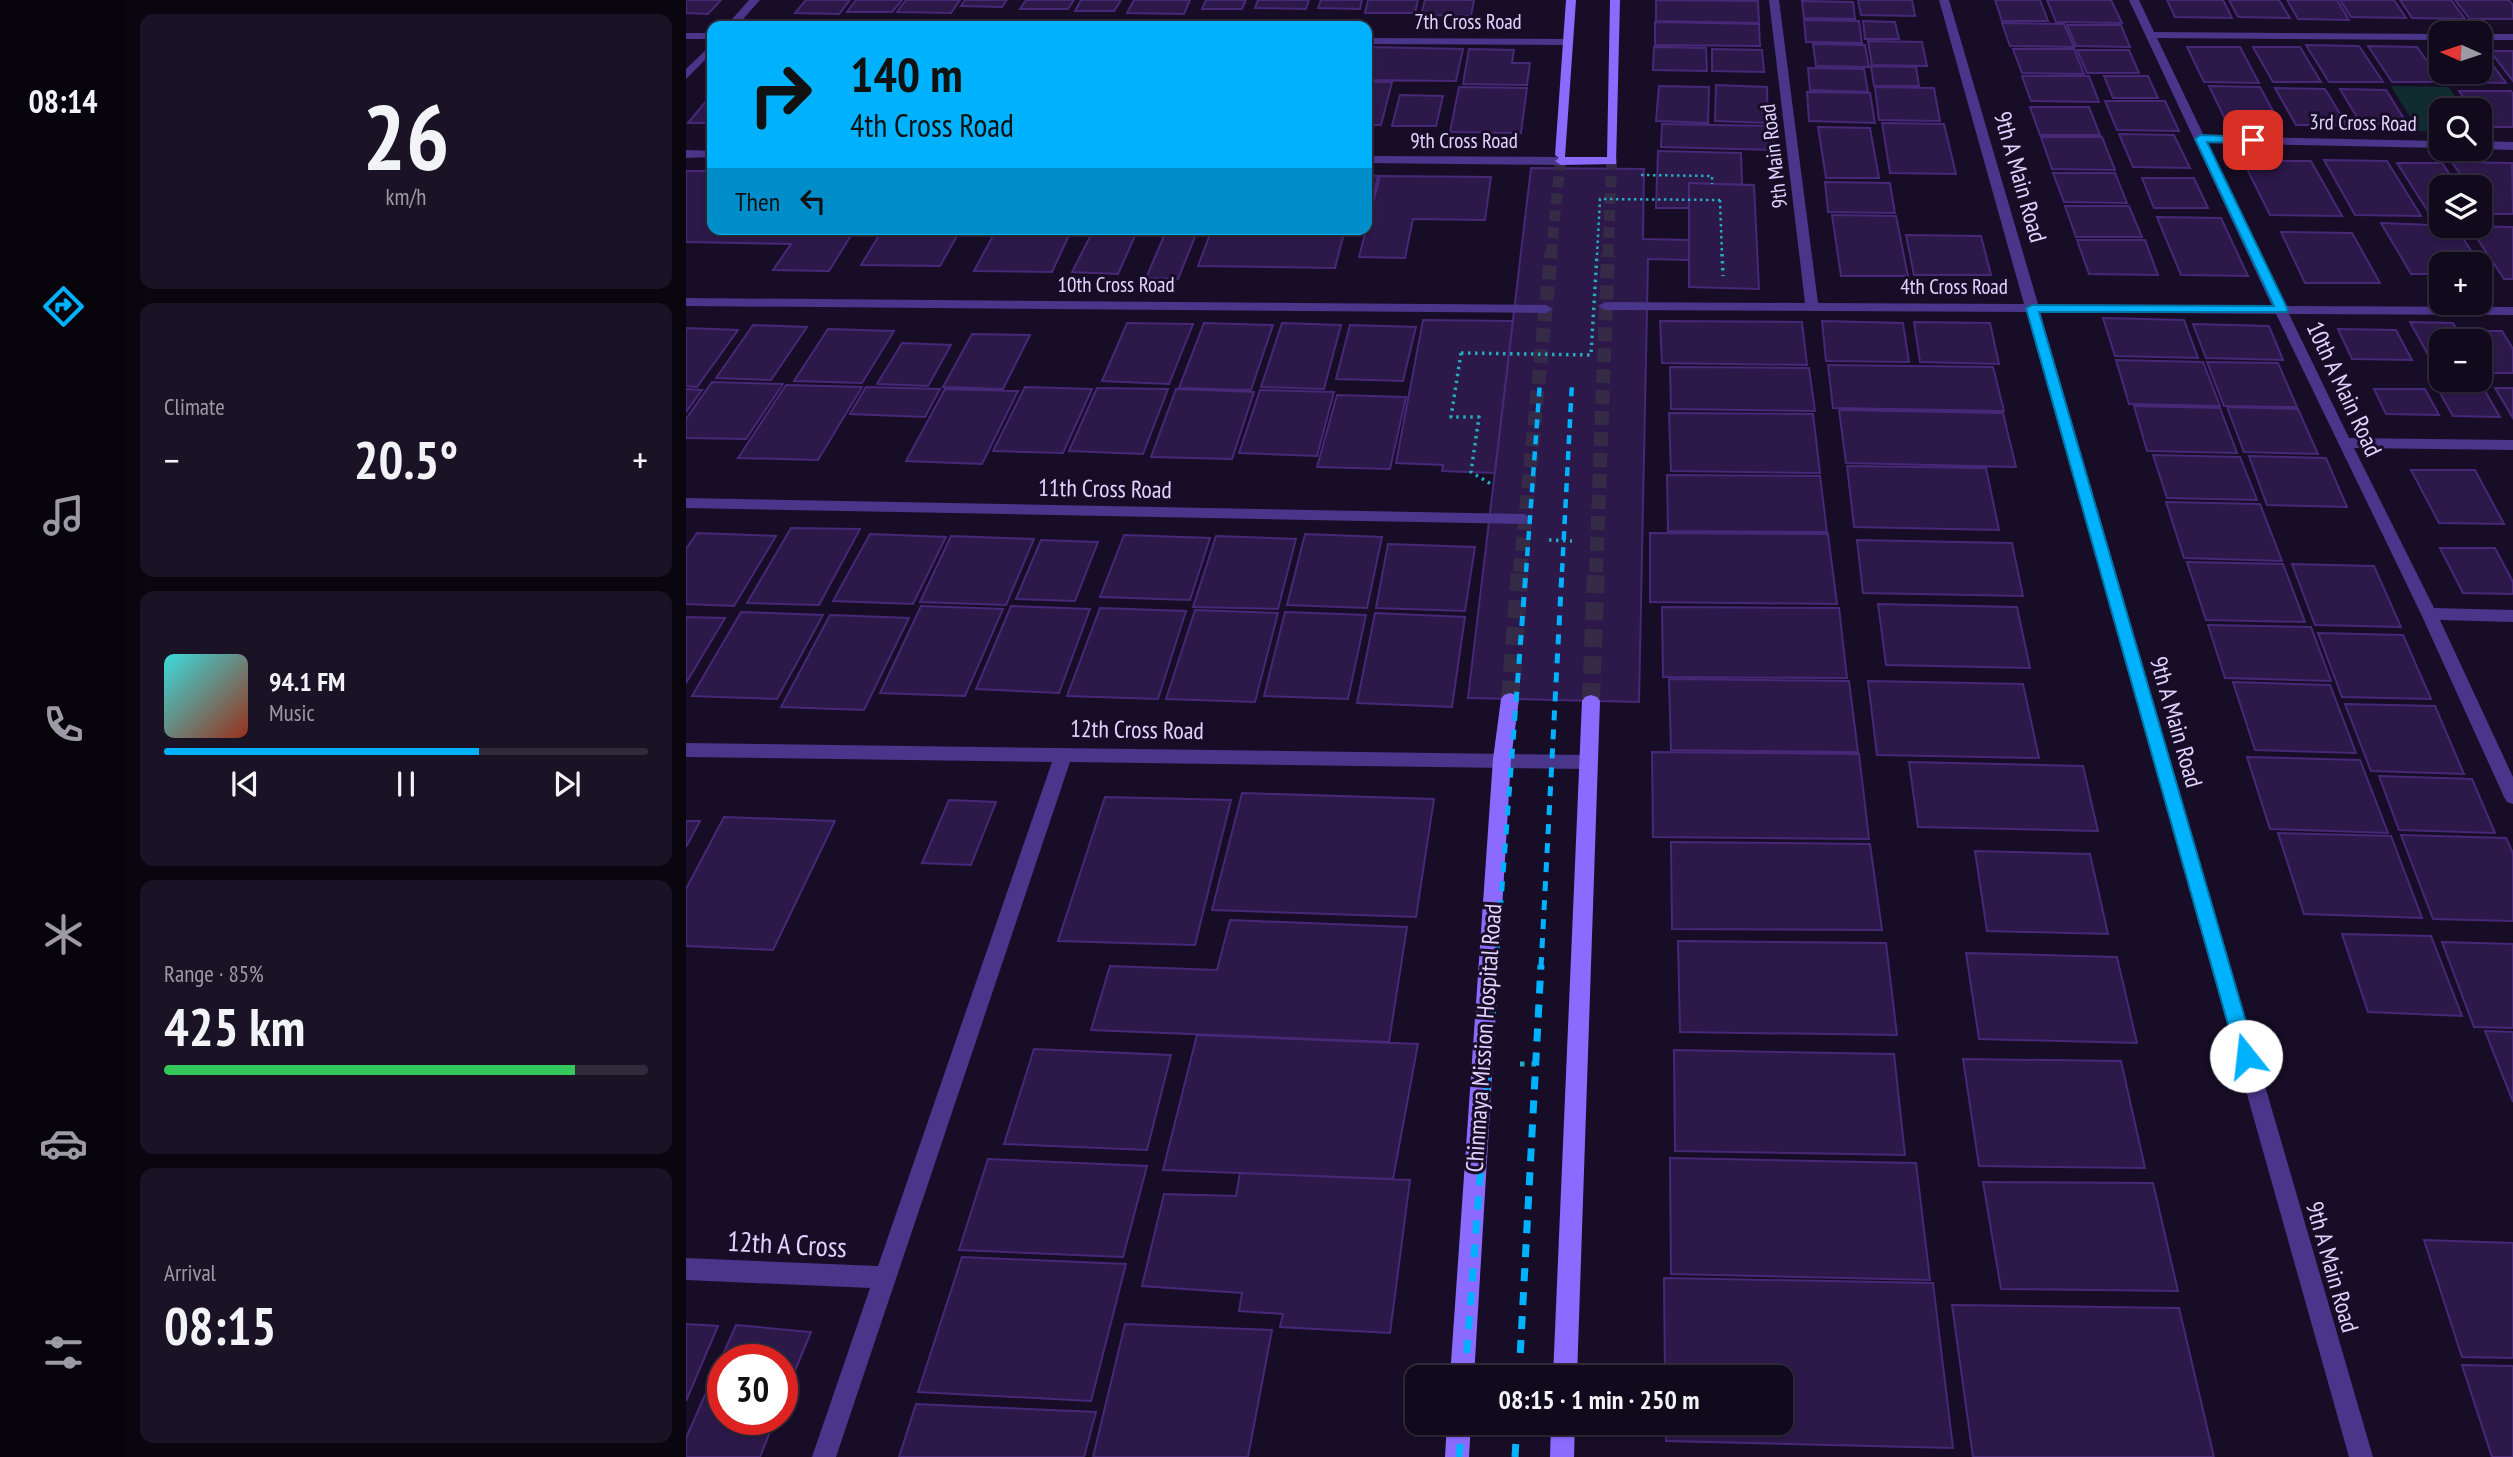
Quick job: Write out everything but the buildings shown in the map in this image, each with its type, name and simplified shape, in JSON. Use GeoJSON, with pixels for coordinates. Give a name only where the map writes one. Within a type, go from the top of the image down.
{"type":"FeatureCollection","features":[{"type":"Feature","properties":{"kind":"main road"},"geometry":{"type":"LineString","coordinates":[[1571,0],[1561,158],[1612,159],[1615,0]]}},
{"type":"Feature","properties":{"kind":"main road","name":"Chinmaya Mission Hospital Road"},"geometry":{"type":"LineString","coordinates":[[1463,1365],[1502,759],[1510,699]]}},
{"type":"Feature","properties":{"kind":"main road"},"geometry":{"type":"LineString","coordinates":[[1565,1365],[1591,701]]}},
{"type":"Feature","properties":{"kind":"main road"},"geometry":{"type":"LineString","coordinates":[[1457,1457],[1458,1435]]}},
{"type":"Feature","properties":{"kind":"main road"},"geometry":{"type":"LineString","coordinates":[[1562,1457],[1563,1435]]}},
{"type":"Feature","properties":{"kind":"street"},"geometry":{"type":"LineString","coordinates":[[736,21],[755,0]]}},
{"type":"Feature","properties":{"kind":"street","name":"9th Main Road"},"geometry":{"type":"LineString","coordinates":[[1774,0],[1812,307]]}},
{"type":"Feature","properties":{"kind":"street","name":"9th A Main Road"},"geometry":{"type":"LineString","coordinates":[[1944,0],[2361,1457]]}},
{"type":"Feature","properties":{"kind":"street","name":"10th A Main Road"},"geometry":{"type":"LineString","coordinates":[[2134,0],[2344,443],[2429,614],[2513,797]]}},
{"type":"Feature","properties":{"kind":"street"},"geometry":{"type":"LineString","coordinates":[[2151,35],[2429,37]]}},
{"type":"Feature","properties":{"kind":"street"},"geometry":{"type":"LineString","coordinates":[[686,36],[707,36]]}},
{"type":"Feature","properties":{"kind":"street"},"geometry":{"type":"LineString","coordinates":[[2492,37],[2513,37]]}},
{"type":"Feature","properties":{"kind":"street","name":"7th Cross Road"},"geometry":{"type":"LineString","coordinates":[[1372,41],[1569,42]]}},
{"type":"Feature","properties":{"kind":"street"},"geometry":{"type":"LineString","coordinates":[[686,76],[707,53]]}},
{"type":"Feature","properties":{"kind":"street","name":"3rd Cross Road"},"geometry":{"type":"LineString","coordinates":[[2200,139],[2429,144]]}},
{"type":"Feature","properties":{"kind":"street"},"geometry":{"type":"LineString","coordinates":[[2492,145],[2513,146]]}},
{"type":"Feature","properties":{"kind":"street"},"geometry":{"type":"LineString","coordinates":[[686,154],[707,154]]}},
{"type":"Feature","properties":{"kind":"street","name":"9th Cross Road"},"geometry":{"type":"LineString","coordinates":[[1372,159],[1561,158]]}},
{"type":"Feature","properties":{"kind":"street","name":"10th Cross Road"},"geometry":{"type":"LineString","coordinates":[[686,302],[1546,309]]}},
{"type":"Feature","properties":{"kind":"street","name":"4th Cross Road"},"geometry":{"type":"LineString","coordinates":[[1605,306],[2513,311]]}},
{"type":"Feature","properties":{"kind":"street"},"geometry":{"type":"LineString","coordinates":[[2344,443],[2513,445]]}},
{"type":"Feature","properties":{"kind":"street","name":"11th Cross Road"},"geometry":{"type":"LineString","coordinates":[[686,503],[1524,519]]}},
{"type":"Feature","properties":{"kind":"street"},"geometry":{"type":"LineString","coordinates":[[2429,614],[2513,616]]}},
{"type":"Feature","properties":{"kind":"street","name":"12th Cross Road"},"geometry":{"type":"LineString","coordinates":[[686,750],[1587,762]]}},
{"type":"Feature","properties":{"kind":"street"},"geometry":{"type":"LineString","coordinates":[[824,1457],[1064,754]]}},
{"type":"Feature","properties":{"kind":"street","name":"12th A Cross"},"geometry":{"type":"LineString","coordinates":[[686,1269],[885,1278]]}},
{"type":"Feature","properties":{"kind":"path"},"geometry":{"type":"LineString","coordinates":[[1658,175],[1712,176],[1712,184]]}},
{"type":"Feature","properties":{"kind":"path"},"geometry":{"type":"LineString","coordinates":[[1495,486],[1471,472],[1479,417],[1451,417],[1461,353],[1591,355],[1600,199],[1720,200],[1723,279]]}},
{"type":"Feature","properties":{"kind":"path"},"geometry":{"type":"LineString","coordinates":[[1545,540],[1572,541]]}},
{"type":"Feature","properties":{"kind":"path"},"geometry":{"type":"LineString","coordinates":[[1509,1064],[1544,1064]]}},
{"type":"Feature","properties":{"kind":"green space"},"geometry":{"type":"Polygon","coordinates":[[[2391,86],[2449,87],[2456,98],[2429,98],[2429,131],[2419,131],[2391,86]]]}},
{"type":"Feature","properties":{"kind":"tunnel"},"geometry":{"type":"LineString","coordinates":[[1551,255],[1561,155]]}},
{"type":"Feature","properties":{"kind":"tunnel"},"geometry":{"type":"LineString","coordinates":[[1608,255],[1612,156]]}},
{"type":"Feature","properties":{"kind":"tunnel"},"geometry":{"type":"LineString","coordinates":[[1520,572],[1551,254]]}},
{"type":"Feature","properties":{"kind":"tunnel"},"geometry":{"type":"LineString","coordinates":[[1596,572],[1608,254]]}},
{"type":"Feature","properties":{"kind":"tunnel"},"geometry":{"type":"LineString","coordinates":[[1510,699],[1520,570]]}},
{"type":"Feature","properties":{"kind":"tunnel"},"geometry":{"type":"LineString","coordinates":[[1591,701],[1596,570]]}},
{"type":"Feature","properties":{"kind":"railway"},"geometry":{"type":"LineString","coordinates":[[1526,572],[1540,382]]}},
{"type":"Feature","properties":{"kind":"railway"},"geometry":{"type":"LineString","coordinates":[[1562,572],[1572,383]]}},
{"type":"Feature","properties":{"kind":"railway"},"geometry":{"type":"LineString","coordinates":[[1496,967],[1526,570]]}},
{"type":"Feature","properties":{"kind":"railway"},"geometry":{"type":"LineString","coordinates":[[1541,967],[1562,570]]}},
{"type":"Feature","properties":{"kind":"railway"},"geometry":{"type":"LineString","coordinates":[[1466,1365],[1496,965]]}},
{"type":"Feature","properties":{"kind":"railway"},"geometry":{"type":"LineString","coordinates":[[1520,1365],[1541,965]]}},
{"type":"Feature","properties":{"kind":"railway"},"geometry":{"type":"LineString","coordinates":[[1459,1457],[1461,1435]]}},
{"type":"Feature","properties":{"kind":"railway"},"geometry":{"type":"LineString","coordinates":[[1515,1457],[1516,1435]]}},
{"type":"Feature","properties":{"kind":"route"},"geometry":{"type":"LineString","coordinates":[[2246,1056],[2032,308],[2282,310],[2200,139],[2253,140]]}}]}
